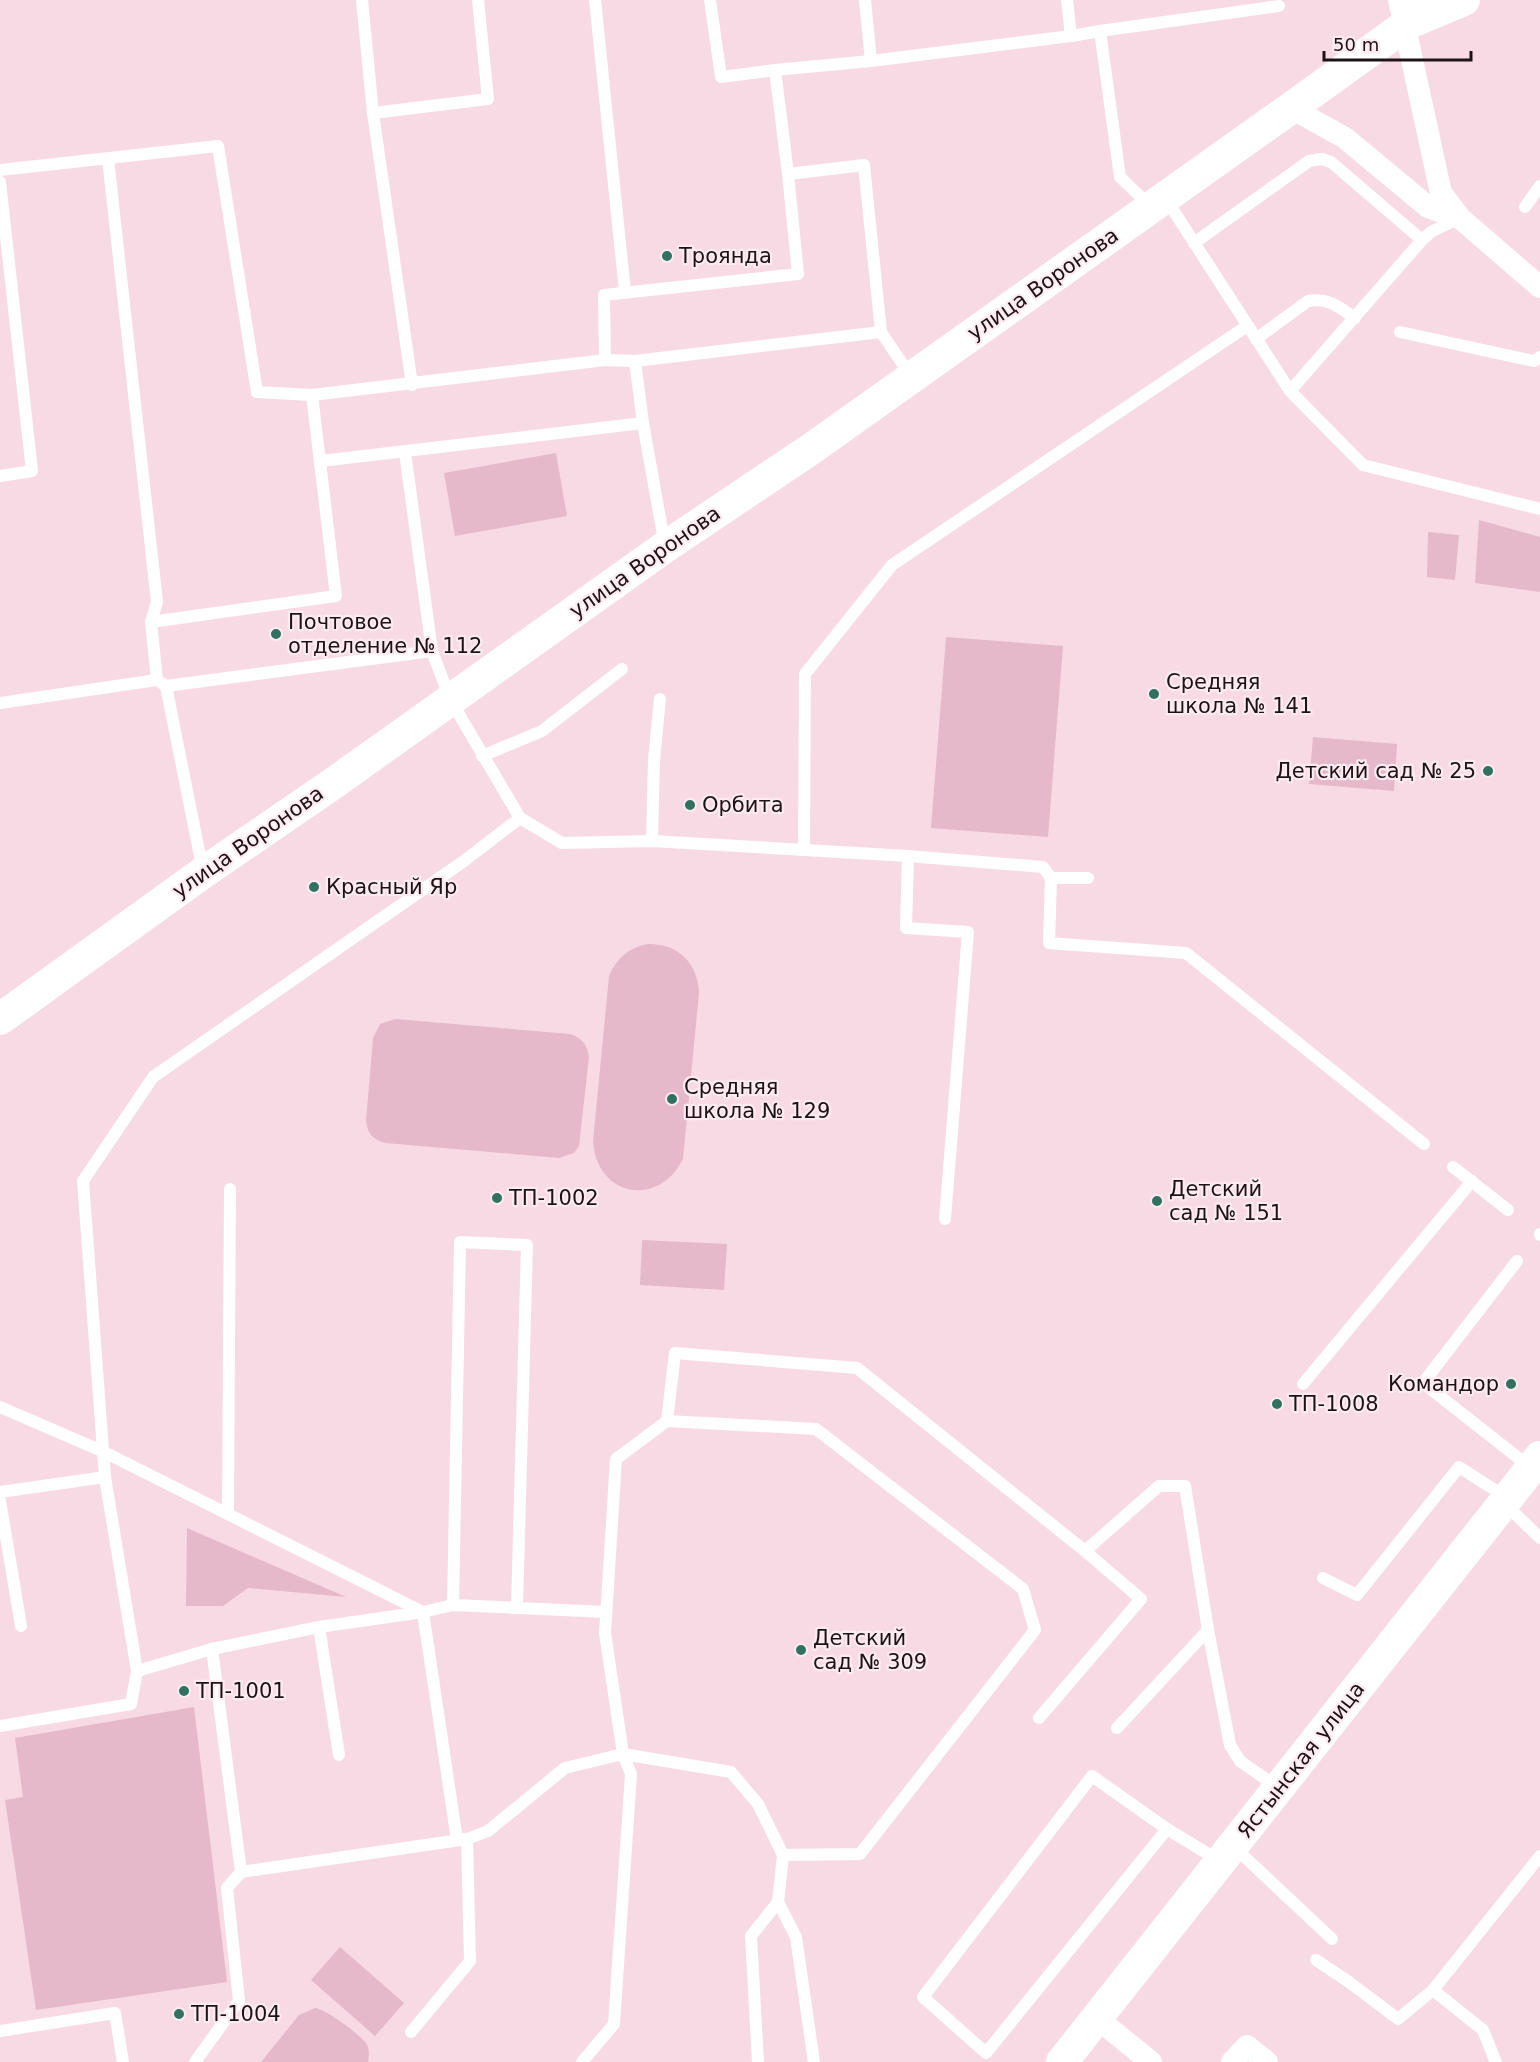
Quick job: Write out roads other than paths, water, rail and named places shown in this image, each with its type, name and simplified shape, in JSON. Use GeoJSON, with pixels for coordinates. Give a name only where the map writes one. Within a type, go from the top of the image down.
{"type":"FeatureCollection","features":[{"type":"Feature","properties":{"kind":"main road","name":"улица Воронова"},"geometry":{"type":"LineString","coordinates":[[0,1018],[665,547],[811,449],[1292,108],[1427,0]]}},
{"type":"Feature","properties":{"kind":"main road","name":"улица Воронова"},"geometry":{"type":"LineString","coordinates":[[1403,17],[1464,0]]}},
{"type":"Feature","properties":{"kind":"main road","name":"Ястынская улица"},"geometry":{"type":"LineString","coordinates":[[1062,2062],[1535,1463]]}},
{"type":"Feature","properties":{"kind":"street"},"geometry":{"type":"LineString","coordinates":[[1403,17],[1441,193],[1460,218],[1540,287]]}},
{"type":"Feature","properties":{"kind":"street"},"geometry":{"type":"LineString","coordinates":[[1292,108],[1345,138],[1428,207],[1460,218]]}},
{"type":"Feature","properties":{"kind":"street"},"geometry":{"type":"LineString","coordinates":[[1098,2019],[1151,2062]]}},
{"type":"Feature","properties":{"kind":"street"},"geometry":{"type":"LineString","coordinates":[[1232,2062],[1246,2046],[1267,2062]]}},
{"type":"Feature","properties":{"kind":"lane"},"geometry":{"type":"LineString","coordinates":[[362,0],[373,113],[412,385]]}},
{"type":"Feature","properties":{"kind":"lane"},"geometry":{"type":"LineString","coordinates":[[373,113],[488,99],[478,0]]}},
{"type":"Feature","properties":{"kind":"lane"},"geometry":{"type":"LineString","coordinates":[[595,0],[625,292]]}},
{"type":"Feature","properties":{"kind":"lane"},"geometry":{"type":"LineString","coordinates":[[710,0],[721,77],[1071,36],[1279,6]]}},
{"type":"Feature","properties":{"kind":"lane"},"geometry":{"type":"LineString","coordinates":[[865,0],[871,61]]}},
{"type":"Feature","properties":{"kind":"lane"},"geometry":{"type":"LineString","coordinates":[[1067,0],[1071,36]]}},
{"type":"Feature","properties":{"kind":"lane"},"geometry":{"type":"LineString","coordinates":[[1100,32],[1120,177],[1158,202],[1194,243],[1290,391],[1363,465],[1540,509]]}},
{"type":"Feature","properties":{"kind":"lane"},"geometry":{"type":"LineString","coordinates":[[605,360],[604,295],[798,274],[775,70]]}},
{"type":"Feature","properties":{"kind":"lane"},"geometry":{"type":"LineString","coordinates":[[0,170],[218,146],[257,392],[312,395],[412,385],[605,360],[635,361],[882,332]]}},
{"type":"Feature","properties":{"kind":"lane"},"geometry":{"type":"LineString","coordinates":[[108,159],[157,602],[151,622],[161,683],[204,872]]}},
{"type":"Feature","properties":{"kind":"lane"},"geometry":{"type":"LineString","coordinates":[[1194,243],[1309,161],[1318,159],[1331,162],[1422,240]]}},
{"type":"Feature","properties":{"kind":"lane"},"geometry":{"type":"LineString","coordinates":[[788,174],[864,165],[882,332],[912,378]]}},
{"type":"Feature","properties":{"kind":"lane"},"geometry":{"type":"LineString","coordinates":[[0,182],[32,471],[0,476]]}},
{"type":"Feature","properties":{"kind":"lane"},"geometry":{"type":"LineString","coordinates":[[1525,207],[1540,186]]}},
{"type":"Feature","properties":{"kind":"lane"},"geometry":{"type":"LineString","coordinates":[[1290,391],[1422,240],[1431,232],[1460,218]]}},
{"type":"Feature","properties":{"kind":"lane"},"geometry":{"type":"LineString","coordinates":[[1256,339],[1308,301],[1317,299],[1329,301],[1355,318]]}},
{"type":"Feature","properties":{"kind":"lane"},"geometry":{"type":"LineString","coordinates":[[804,850],[805,674],[892,565],[1247,326]]}},
{"type":"Feature","properties":{"kind":"lane"},"geometry":{"type":"LineString","coordinates":[[1400,332],[1533,361],[1540,357]]}},
{"type":"Feature","properties":{"kind":"lane"},"geometry":{"type":"LineString","coordinates":[[635,361],[643,423],[665,547]]}},
{"type":"Feature","properties":{"kind":"lane"},"geometry":{"type":"LineString","coordinates":[[151,622],[336,596],[312,395]]}},
{"type":"Feature","properties":{"kind":"lane"},"geometry":{"type":"LineString","coordinates":[[321,461],[643,423]]}},
{"type":"Feature","properties":{"kind":"lane"},"geometry":{"type":"LineString","coordinates":[[405,452],[432,651],[450,699],[520,818],[562,843],[652,842],[908,856],[1043,867],[1051,878],[1049,943],[1186,953],[1424,1144]]}},
{"type":"Feature","properties":{"kind":"lane"},"geometry":{"type":"LineString","coordinates":[[0,703],[432,651]]}},
{"type":"Feature","properties":{"kind":"lane"},"geometry":{"type":"LineString","coordinates":[[482,756],[542,731],[622,669]]}},
{"type":"Feature","properties":{"kind":"lane"},"geometry":{"type":"LineString","coordinates":[[652,842],[654,760],[660,699]]}},
{"type":"Feature","properties":{"kind":"lane"},"geometry":{"type":"LineString","coordinates":[[0,1725],[131,1704],[137,1671],[102,1451],[83,1181],[153,1077],[455,867],[520,818]]}},
{"type":"Feature","properties":{"kind":"lane"},"geometry":{"type":"LineString","coordinates":[[908,856],[906,928],[968,933],[945,1219]]}},
{"type":"Feature","properties":{"kind":"lane"},"geometry":{"type":"LineString","coordinates":[[1051,878],[1088,878]]}},
{"type":"Feature","properties":{"kind":"lane"},"geometry":{"type":"LineString","coordinates":[[1453,1167],[1508,1210]]}},
{"type":"Feature","properties":{"kind":"lane"},"geometry":{"type":"LineString","coordinates":[[1303,1384],[1472,1180]]}},
{"type":"Feature","properties":{"kind":"lane"},"geometry":{"type":"LineString","coordinates":[[228,1514],[230,1189]]}},
{"type":"Feature","properties":{"kind":"lane"},"geometry":{"type":"LineString","coordinates":[[453,1605],[460,1242],[527,1245],[517,1608]]}},
{"type":"Feature","properties":{"kind":"lane"},"geometry":{"type":"LineString","coordinates":[[1517,1261],[1423,1383],[1535,1463]]}},
{"type":"Feature","properties":{"kind":"lane"},"geometry":{"type":"LineString","coordinates":[[667,1421],[675,1353],[857,1368],[1085,1551],[1141,1599],[1040,1718]]}},
{"type":"Feature","properties":{"kind":"lane"},"geometry":{"type":"LineString","coordinates":[[0,1407],[102,1451],[423,1612]]}},
{"type":"Feature","properties":{"kind":"lane"},"geometry":{"type":"LineString","coordinates":[[582,2062],[614,2024],[632,1774],[623,1754],[605,1633],[616,1459],[667,1421],[816,1429],[1023,1589],[1035,1630],[860,1854],[783,1855]]}},
{"type":"Feature","properties":{"kind":"lane"},"geometry":{"type":"LineString","coordinates":[[1323,1578],[1357,1595],[1460,1467],[1505,1500],[1540,1538]]}},
{"type":"Feature","properties":{"kind":"lane"},"geometry":{"type":"LineString","coordinates":[[0,1492],[105,1477]]}},
{"type":"Feature","properties":{"kind":"lane"},"geometry":{"type":"LineString","coordinates":[[1085,1551],[1159,1486],[1185,1486],[1208,1630],[1230,1745],[1240,1761],[1279,1789]]}},
{"type":"Feature","properties":{"kind":"lane"},"geometry":{"type":"LineString","coordinates":[[0,1501],[21,1626]]}},
{"type":"Feature","properties":{"kind":"lane"},"geometry":{"type":"LineString","coordinates":[[137,1671],[212,1649],[319,1627],[423,1612],[453,1605],[606,1612]]}},
{"type":"Feature","properties":{"kind":"lane"},"geometry":{"type":"LineString","coordinates":[[411,2032],[470,1961],[462,1840],[423,1612]]}},
{"type":"Feature","properties":{"kind":"lane"},"geometry":{"type":"LineString","coordinates":[[319,1627],[339,1755]]}},
{"type":"Feature","properties":{"kind":"lane"},"geometry":{"type":"LineString","coordinates":[[1117,1728],[1208,1630]]}},
{"type":"Feature","properties":{"kind":"lane"},"geometry":{"type":"LineString","coordinates":[[212,1649],[241,1872]]}},
{"type":"Feature","properties":{"kind":"lane"},"geometry":{"type":"LineString","coordinates":[[195,2062],[239,2001],[227,1888],[241,1872],[462,1840],[488,1831],[565,1768],[623,1754],[731,1772],[758,1804],[783,1855],[778,1902],[751,1936],[758,2062]]}},
{"type":"Feature","properties":{"kind":"lane"},"geometry":{"type":"LineString","coordinates":[[1167,1829],[982,2058],[922,1997],[1092,1776],[1167,1829],[1227,1854],[1332,1939]]}},
{"type":"Feature","properties":{"kind":"lane"},"geometry":{"type":"LineString","coordinates":[[1316,1960],[1398,2019],[1433,1990],[1540,1856]]}},
{"type":"Feature","properties":{"kind":"lane"},"geometry":{"type":"LineString","coordinates":[[778,1902],[796,1937],[814,2062]]}},
{"type":"Feature","properties":{"kind":"lane"},"geometry":{"type":"LineString","coordinates":[[1433,1990],[1483,2030],[1496,2062]]}},
{"type":"Feature","properties":{"kind":"lane"},"geometry":{"type":"LineString","coordinates":[[0,2031],[115,2013],[123,2062]]}},
{"type":"Feature","properties":{"kind":"place","name":"Троянда"},"geometry":{"type":"Point","coordinates":[667,256]}},
{"type":"Feature","properties":{"kind":"place","name":"Почтовое отделение № 112"},"geometry":{"type":"Point","coordinates":[276,634]}},
{"type":"Feature","properties":{"kind":"place","name":"Средняя школа № 141"},"geometry":{"type":"Point","coordinates":[1154,694]}},
{"type":"Feature","properties":{"kind":"place","name":"Детский сад № 25"},"geometry":{"type":"Point","coordinates":[1488,771]}},
{"type":"Feature","properties":{"kind":"place","name":"Орбита"},"geometry":{"type":"Point","coordinates":[690,805]}},
{"type":"Feature","properties":{"kind":"place","name":"Красный Яр"},"geometry":{"type":"Point","coordinates":[314,887]}},
{"type":"Feature","properties":{"kind":"place","name":"Средняя школа № 129"},"geometry":{"type":"Point","coordinates":[672,1099]}},
{"type":"Feature","properties":{"kind":"place","name":"ТП-1002"},"geometry":{"type":"Point","coordinates":[497,1198]}},
{"type":"Feature","properties":{"kind":"place","name":"Детский сад № 151"},"geometry":{"type":"Point","coordinates":[1157,1201]}},
{"type":"Feature","properties":{"kind":"place","name":"Командор"},"geometry":{"type":"Point","coordinates":[1511,1384]}},
{"type":"Feature","properties":{"kind":"place","name":"ТП-1008"},"geometry":{"type":"Point","coordinates":[1277,1404]}},
{"type":"Feature","properties":{"kind":"place","name":"Детский сад № 309"},"geometry":{"type":"Point","coordinates":[801,1650]}},
{"type":"Feature","properties":{"kind":"place","name":"ТП-1001"},"geometry":{"type":"Point","coordinates":[184,1691]}},
{"type":"Feature","properties":{"kind":"place","name":"ТП-1004"},"geometry":{"type":"Point","coordinates":[179,2014]}}]}
